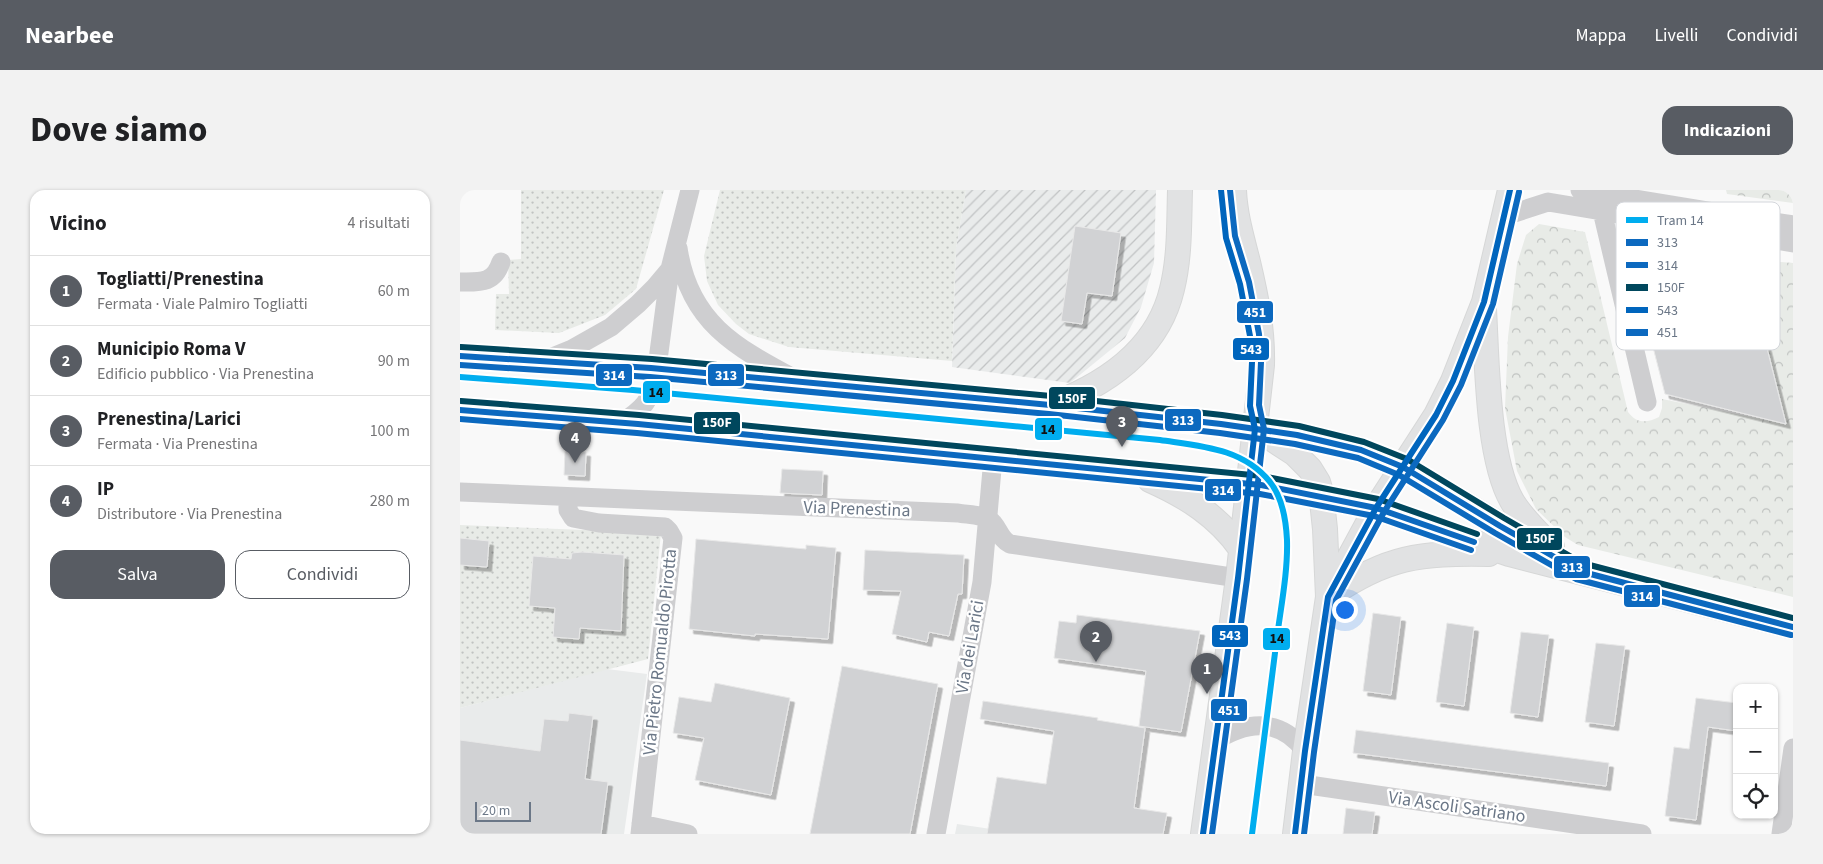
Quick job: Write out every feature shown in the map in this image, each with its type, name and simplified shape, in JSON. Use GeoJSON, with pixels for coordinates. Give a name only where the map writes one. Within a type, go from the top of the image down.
{"type":"FeatureCollection","features":[{"type":"Feature","properties":{"kind":"main road"},"geometry":{"type":"LineString","coordinates":[[1050,405],[1082,392],[1120,370],[1142,348],[1158,324],[1170,296],[1177,264],[1180,190]]}},
{"type":"Feature","properties":{"kind":"main road"},"geometry":{"type":"LineString","coordinates":[[1203,834],[1214,742],[1238,578],[1262,365],[1262,336],[1255,294],[1237,221],[1234,190]]}},
{"type":"Feature","properties":{"kind":"main road"},"geometry":{"type":"LineString","coordinates":[[1328,597],[1376,508],[1436,414],[1453,381],[1484,302],[1510,190]]}},
{"type":"Feature","properties":{"kind":"main road"},"geometry":{"type":"LineString","coordinates":[[1484,302],[1492,419],[1504,483],[1511,500],[1526,520],[1579,571]]}},
{"type":"Feature","properties":{"kind":"main road"},"geometry":{"type":"LineString","coordinates":[[460,356],[656,368],[1050,405],[1255,428],[1297,435],[1348,446],[1403,467],[1579,571]]}},
{"type":"Feature","properties":{"kind":"main road"},"geometry":{"type":"LineString","coordinates":[[460,410],[621,423],[1249,484],[1376,508],[1407,517],[1510,554],[1793,627]]}},
{"type":"Feature","properties":{"kind":"main road"},"geometry":{"type":"LineString","coordinates":[[1255,428],[1304,462],[1314,476],[1322,497],[1327,554],[1328,597],[1305,751],[1295,834]]}},
{"type":"Feature","properties":{"kind":"main road"},"geometry":{"type":"LineString","coordinates":[[1137,474],[1179,494],[1213,517],[1229,532],[1241,549]]}},
{"type":"Feature","properties":{"kind":"main road"},"geometry":{"type":"LineString","coordinates":[[1328,597],[1368,572],[1401,560],[1436,554],[1510,554]]}},
{"type":"Feature","properties":{"kind":"street"},"geometry":{"type":"LineString","coordinates":[[621,423],[638,412],[647,402],[652,392],[670,269],[690,190]]}},
{"type":"Feature","properties":{"kind":"street"},"geometry":{"type":"LineString","coordinates":[[1580,190],[1653,202]]}},
{"type":"Feature","properties":{"kind":"street"},"geometry":{"type":"LineString","coordinates":[[1505,216],[1548,202],[1616,214]]}},
{"type":"Feature","properties":{"kind":"street"},"geometry":{"type":"LineString","coordinates":[[1602,212],[1616,271]]}},
{"type":"Feature","properties":{"kind":"street"},"geometry":{"type":"LineString","coordinates":[[1780,223],[1793,225]]}},
{"type":"Feature","properties":{"kind":"street"},"geometry":{"type":"LineString","coordinates":[[1780,241],[1793,243]]}},
{"type":"Feature","properties":{"kind":"street"},"geometry":{"type":"LineString","coordinates":[[677,242],[685,281],[703,313],[736,345],[802,383]]}},
{"type":"Feature","properties":{"kind":"street"},"geometry":{"type":"LineString","coordinates":[[460,282],[478,282],[490,279],[497,272],[501,262]]}},
{"type":"Feature","properties":{"kind":"street"},"geometry":{"type":"LineString","coordinates":[[544,361],[572,349],[611,326],[638,304],[670,269]]}},
{"type":"Feature","properties":{"kind":"street"},"geometry":{"type":"LineString","coordinates":[[1635,350],[1647,402]]}},
{"type":"Feature","properties":{"kind":"street","name":"Via dei Larici"},"geometry":{"type":"LineString","coordinates":[[936,834],[982,582],[993,458]]}},
{"type":"Feature","properties":{"kind":"street","name":"Via Prenestina"},"geometry":{"type":"LineString","coordinates":[[460,492],[939,512],[987,518]]}},
{"type":"Feature","properties":{"kind":"street","name":"Via Pietro Romualdo Pirotta"},"geometry":{"type":"LineString","coordinates":[[568,498],[568,510],[573,518],[599,523],[664,527],[669,530],[673,538],[641,829]]}},
{"type":"Feature","properties":{"kind":"street"},"geometry":{"type":"LineString","coordinates":[[987,518],[993,522],[1003,539],[1010,544],[1238,578]]}},
{"type":"Feature","properties":{"kind":"street"},"geometry":{"type":"LineString","coordinates":[[1214,742],[1234,731],[1250,726],[1258,726],[1282,731],[1295,739],[1305,751]]}},
{"type":"Feature","properties":{"kind":"street"},"geometry":{"type":"LineString","coordinates":[[1781,834],[1793,748]]}},
{"type":"Feature","properties":{"kind":"street","name":"Via Ascoli Satriano"},"geometry":{"type":"LineString","coordinates":[[1302,784],[1642,834]]}},
{"type":"Feature","properties":{"kind":"street"},"geometry":{"type":"LineString","coordinates":[[641,829],[688,834]]}},
{"type":"Feature","properties":{"kind":"shaded area"},"geometry":{"type":"Polygon","coordinates":[[[966,190],[1156,190],[1154,263],[1141,307],[1125,338],[1070,383],[952,367],[956,248],[966,190]]]}},
{"type":"Feature","properties":{"kind":"shaded area"},"geometry":{"type":"Polygon","coordinates":[[[607,669],[647,674],[624,834],[460,834],[460,708],[607,669]]]}},
{"type":"Feature","properties":{"kind":"shaded area"},"geometry":{"type":"Polygon","coordinates":[[[957,824],[1024,834],[955,834],[957,824]]]}},
{"type":"Feature","properties":{"kind":"green space"},"geometry":{"type":"Polygon","coordinates":[[[521,190],[664,190],[636,289],[605,315],[559,333],[495,330],[496,294],[509,294],[508,260],[521,259],[521,190]]]}},
{"type":"Feature","properties":{"kind":"green space"},"geometry":{"type":"Polygon","coordinates":[[[720,190],[966,190],[956,248],[952,361],[789,347],[749,334],[736,324],[718,305],[707,281],[704,256],[720,190]]]}},
{"type":"Feature","properties":{"kind":"green space"},"geometry":{"type":"Polygon","coordinates":[[[1726,190],[1793,190],[1793,203],[1727,194],[1726,190]]]}},
{"type":"Feature","properties":{"kind":"green space"},"geometry":{"type":"Polygon","coordinates":[[[1539,224],[1585,232],[1628,412],[1635,419],[1642,421],[1659,417],[1662,399],[1786,424],[1766,350],[1780,350],[1780,262],[1793,263],[1793,597],[1578,545],[1565,537],[1536,509],[1517,471],[1505,408],[1508,337],[1517,264],[1526,235],[1539,224]]]}},
{"type":"Feature","properties":{"kind":"green space"},"geometry":{"type":"Polygon","coordinates":[[[460,525],[661,533],[648,659],[460,708],[460,525]]]}},
{"type":"Feature","properties":{"kind":"building"},"geometry":{"type":"Polygon","coordinates":[[[1075,226],[1121,233],[1112,296],[1087,293],[1082,324],[1061,321],[1075,226]]]}},
{"type":"Feature","properties":{"kind":"building"},"geometry":{"type":"Polygon","coordinates":[[[1654,350],[1768,350],[1786,424],[1665,394],[1654,350]]]}},
{"type":"Feature","properties":{"kind":"building"},"geometry":{"type":"Polygon","coordinates":[[[565,451],[586,452],[585,476],[564,475],[565,451]]]}},
{"type":"Feature","properties":{"kind":"building"},"geometry":{"type":"Polygon","coordinates":[[[782,469],[823,471],[822,495],[780,493],[782,469]]]}},
{"type":"Feature","properties":{"kind":"building"},"geometry":{"type":"Polygon","coordinates":[[[460,538],[489,541],[487,567],[460,565],[460,538]]]}},
{"type":"Feature","properties":{"kind":"building"},"geometry":{"type":"Polygon","coordinates":[[[696,539],[806,549],[806,545],[836,548],[828,639],[755,634],[755,636],[689,629],[696,539]]]}},
{"type":"Feature","properties":{"kind":"building"},"geometry":{"type":"Polygon","coordinates":[[[865,550],[964,555],[962,594],[958,594],[949,636],[929,632],[927,642],[892,634],[901,591],[863,590],[865,550]]]}},
{"type":"Feature","properties":{"kind":"building"},"geometry":{"type":"Polygon","coordinates":[[[572,553],[624,555],[621,631],[580,628],[579,639],[553,637],[555,608],[529,606],[533,556],[571,559],[572,553]]]}},
{"type":"Feature","properties":{"kind":"building"},"geometry":{"type":"Polygon","coordinates":[[[1373,613],[1401,617],[1391,695],[1363,691],[1373,613]]]}},
{"type":"Feature","properties":{"kind":"building"},"geometry":{"type":"Polygon","coordinates":[[[1077,615],[1200,631],[1181,732],[1139,726],[1146,671],[1054,658],[1059,621],[1076,623],[1077,615]]]}},
{"type":"Feature","properties":{"kind":"building"},"geometry":{"type":"Polygon","coordinates":[[[1447,623],[1474,627],[1464,706],[1436,702],[1447,623]]]}},
{"type":"Feature","properties":{"kind":"building"},"geometry":{"type":"Polygon","coordinates":[[[1521,632],[1549,635],[1538,717],[1510,713],[1521,632]]]}},
{"type":"Feature","properties":{"kind":"building"},"geometry":{"type":"Polygon","coordinates":[[[1596,643],[1625,646],[1614,726],[1585,722],[1596,643]]]}},
{"type":"Feature","properties":{"kind":"building"},"geometry":{"type":"Polygon","coordinates":[[[842,666],[938,684],[910,834],[810,834],[842,666]]]}},
{"type":"Feature","properties":{"kind":"building"},"geometry":{"type":"Polygon","coordinates":[[[715,683],[790,698],[771,795],[695,780],[704,738],[673,733],[679,697],[711,702],[715,683]]]}},
{"type":"Feature","properties":{"kind":"building"},"geometry":{"type":"Polygon","coordinates":[[[1696,698],[1733,703],[1733,730],[1708,727],[1696,820],[1665,816],[1674,747],[1689,749],[1696,698]]]}},
{"type":"Feature","properties":{"kind":"building"},"geometry":{"type":"Polygon","coordinates":[[[983,701],[1098,718],[1097,720],[1145,728],[1134,808],[1167,813],[1163,834],[987,834],[997,777],[1046,784],[1054,731],[980,719],[983,701]]]}},
{"type":"Feature","properties":{"kind":"building"},"geometry":{"type":"Polygon","coordinates":[[[569,713],[593,716],[585,779],[608,782],[601,834],[460,834],[460,740],[540,751],[544,719],[568,721],[569,713]]]}},
{"type":"Feature","properties":{"kind":"building"},"geometry":{"type":"Polygon","coordinates":[[[1356,730],[1609,763],[1606,786],[1353,753],[1356,730]]]}},
{"type":"Feature","properties":{"kind":"building"},"geometry":{"type":"Polygon","coordinates":[[[1346,808],[1375,812],[1372,834],[1343,834],[1346,808]]]}},
{"type":"Feature","properties":{"kind":"tram line","name":"14"},"geometry":{"type":"LineString","coordinates":[[460,377],[633,390],[1160,440],[1220,450],[1247,462],[1270,482],[1278,495],[1285,517],[1287,540],[1285,579],[1252,834]]}},
{"type":"Feature","properties":{"kind":"transit line","name":"543"},"geometry":{"type":"LineString","coordinates":[[1203,834],[1238,578],[1255,429],[1250,406],[1252,362],[1250,336],[1240,284],[1226,238],[1221,190]]}},
{"type":"Feature","properties":{"kind":"transit line","name":"451"},"geometry":{"type":"LineString","coordinates":[[1212,834],[1247,579],[1264,429],[1259,405],[1261,362],[1259,334],[1249,282],[1235,236],[1230,190]]}},
{"type":"Feature","properties":{"kind":"transit line","name":"543"},"geometry":{"type":"LineString","coordinates":[[1295,834],[1305,751],[1328,597],[1376,508],[1436,415],[1453,381],[1484,302],[1510,190]]}},
{"type":"Feature","properties":{"kind":"transit line","name":"451"},"geometry":{"type":"LineString","coordinates":[[1304,834],[1336,600],[1384,512],[1443,420],[1461,385],[1493,304],[1519,192]]}},
{"type":"Feature","properties":{"kind":"transit line","name":"150F"},"geometry":{"type":"LineString","coordinates":[[461,347],[652,359],[1051,396],[1222,415],[1299,426],[1364,442],[1407,459],[1582,563],[1793,618]]}},
{"type":"Feature","properties":{"kind":"transit line","name":"313"},"geometry":{"type":"LineString","coordinates":[[460,356],[651,368],[1050,405],[1221,424],[1297,435],[1361,450],[1403,467],[1579,571],[1793,627]]}},
{"type":"Feature","properties":{"kind":"transit line","name":"314"},"geometry":{"type":"LineString","coordinates":[[460,365],[650,377],[1049,414],[1220,433],[1295,444],[1358,458],[1399,475],[1576,579],[1791,635]]}},
{"type":"Feature","properties":{"kind":"transit line","name":"150F"},"geometry":{"type":"LineString","coordinates":[[461,401],[639,415],[1262,476],[1378,499],[1477,534]]}},
{"type":"Feature","properties":{"kind":"transit line","name":"313"},"geometry":{"type":"LineString","coordinates":[[460,410],[638,424],[1261,485],[1376,508],[1474,542]]}},
{"type":"Feature","properties":{"kind":"transit line","name":"314"},"geometry":{"type":"LineString","coordinates":[[460,419],[637,433],[1260,494],[1374,516],[1471,550]]}},
{"type":"Feature","properties":{"kind":"place","name":"Prenestina/Larici"},"geometry":{"type":"Point","coordinates":[1122,447]}},
{"type":"Feature","properties":{"kind":"place","name":"IP"},"geometry":{"type":"Point","coordinates":[575,463]}},
{"type":"Feature","properties":{"kind":"place","name":"Municipio Roma V"},"geometry":{"type":"Point","coordinates":[1096,662]}},
{"type":"Feature","properties":{"kind":"place","name":"Togliatti/Prenestina"},"geometry":{"type":"Point","coordinates":[1207,694]}}]}
